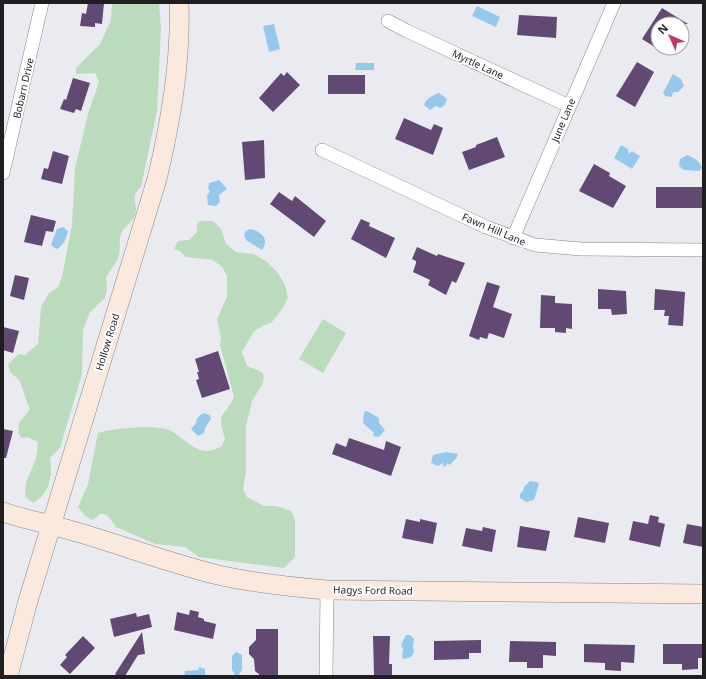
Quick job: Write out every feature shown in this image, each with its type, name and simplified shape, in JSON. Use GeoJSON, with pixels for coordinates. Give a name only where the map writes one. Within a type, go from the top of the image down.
{"type":"FeatureCollection","features":[{"type":"Feature","properties":{"kind":"street","name":"Bobarn Drive"},"geometry":{"type":"LineString","coordinates":[[3,173],[42,3]]}},
{"type":"Feature","properties":{"kind":"street","name":"Hollow Road"},"geometry":{"type":"LineString","coordinates":[[8,676],[51,526],[157,179],[175,88],[178,50],[179,3]]}},
{"type":"Feature","properties":{"kind":"street","name":"June Lane"},"geometry":{"type":"LineString","coordinates":[[513,238],[614,3]]}},
{"type":"Feature","properties":{"kind":"street","name":"Myrtle Lane"},"geometry":{"type":"LineString","coordinates":[[388,21],[569,106]]}},
{"type":"Feature","properties":{"kind":"street","name":"Fawn Hill Lane"},"geometry":{"type":"LineString","coordinates":[[322,150],[513,238],[547,248],[703,250]]}},
{"type":"Feature","properties":{"kind":"street","name":"Hagys Ford Road"},"geometry":{"type":"LineString","coordinates":[[3,512],[28,521],[72,530],[149,556],[251,582],[327,590],[703,594]]}},
{"type":"Feature","properties":{"kind":"street"},"geometry":{"type":"LineString","coordinates":[[326,676],[327,590]]}},
{"type":"Feature","properties":{"kind":"green space"},"geometry":{"type":"Polygon","coordinates":[[[112,3],[159,3],[161,29],[157,111],[141,187],[137,191],[134,198],[136,207],[135,215],[123,230],[121,235],[119,256],[106,278],[107,288],[105,298],[90,312],[83,330],[82,374],[60,448],[50,458],[51,471],[49,484],[43,495],[33,503],[25,497],[26,482],[36,459],[38,442],[28,437],[22,438],[18,433],[19,423],[30,409],[23,388],[18,379],[10,372],[8,364],[19,354],[25,355],[38,344],[41,307],[49,293],[58,287],[62,277],[72,225],[75,168],[88,114],[99,82],[95,73],[76,74],[76,68],[100,44],[111,20],[112,3]]]}},
{"type":"Feature","properties":{"kind":"green space"},"geometry":{"type":"Polygon","coordinates":[[[200,221],[213,221],[221,229],[226,244],[236,252],[253,254],[266,261],[278,273],[285,285],[288,298],[281,311],[271,323],[254,331],[242,352],[247,366],[262,372],[264,377],[262,385],[252,401],[246,426],[246,471],[243,489],[247,497],[264,506],[276,506],[291,511],[295,520],[295,557],[284,568],[199,557],[185,547],[155,544],[116,527],[108,516],[101,513],[93,520],[85,516],[78,507],[88,484],[98,433],[121,428],[142,427],[166,429],[176,434],[195,448],[206,451],[221,447],[225,439],[221,419],[234,397],[220,345],[221,338],[217,319],[227,297],[227,276],[222,267],[213,260],[186,257],[180,251],[174,249],[178,241],[189,240],[197,232],[197,224],[200,221]]]}},
{"type":"Feature","properties":{"kind":"green space"},"geometry":{"type":"Polygon","coordinates":[[[323,319],[346,333],[323,373],[299,359],[323,319]]]}},
{"type":"Feature","properties":{"kind":"water"},"geometry":{"type":"Polygon","coordinates":[[[477,6],[500,17],[496,27],[472,16],[477,6]]]}},
{"type":"Feature","properties":{"kind":"water"},"geometry":{"type":"Polygon","coordinates":[[[274,24],[280,49],[269,52],[263,26],[274,24]]]}},
{"type":"Feature","properties":{"kind":"water"},"geometry":{"type":"Polygon","coordinates":[[[356,63],[374,63],[374,70],[355,70],[356,63]]]}},
{"type":"Feature","properties":{"kind":"water"},"geometry":{"type":"Polygon","coordinates":[[[673,74],[681,79],[684,86],[678,92],[673,92],[672,97],[665,96],[663,93],[673,74]]]}},
{"type":"Feature","properties":{"kind":"water"},"geometry":{"type":"Polygon","coordinates":[[[439,93],[447,99],[445,105],[440,108],[436,106],[430,110],[424,105],[426,101],[439,93]]]}},
{"type":"Feature","properties":{"kind":"water"},"geometry":{"type":"Polygon","coordinates":[[[621,145],[628,149],[629,154],[632,151],[640,156],[632,169],[614,158],[621,145]]]}},
{"type":"Feature","properties":{"kind":"water"},"geometry":{"type":"Polygon","coordinates":[[[687,155],[698,161],[702,168],[699,171],[684,170],[679,166],[680,159],[687,155]]]}},
{"type":"Feature","properties":{"kind":"water"},"geometry":{"type":"Polygon","coordinates":[[[219,180],[227,189],[219,195],[220,202],[216,206],[208,205],[207,196],[210,191],[208,189],[209,183],[219,180]]]}},
{"type":"Feature","properties":{"kind":"water"},"geometry":{"type":"Polygon","coordinates":[[[63,227],[68,231],[62,245],[56,249],[51,245],[57,229],[63,227]]]}},
{"type":"Feature","properties":{"kind":"water"},"geometry":{"type":"Polygon","coordinates":[[[250,229],[261,234],[265,239],[262,250],[246,240],[244,235],[246,231],[250,229]]]}},
{"type":"Feature","properties":{"kind":"water"},"geometry":{"type":"Polygon","coordinates":[[[367,411],[379,418],[379,423],[385,430],[379,437],[373,436],[374,433],[363,423],[364,412],[367,411]]]}},
{"type":"Feature","properties":{"kind":"water"},"geometry":{"type":"Polygon","coordinates":[[[203,413],[210,415],[211,419],[205,428],[204,433],[198,436],[191,429],[196,423],[197,418],[203,413]]]}},
{"type":"Feature","properties":{"kind":"water"},"geometry":{"type":"Polygon","coordinates":[[[446,452],[458,454],[450,465],[447,463],[446,466],[443,466],[443,463],[438,466],[431,463],[433,455],[446,452]]]}},
{"type":"Feature","properties":{"kind":"water"},"geometry":{"type":"Polygon","coordinates":[[[530,481],[537,482],[539,484],[534,500],[526,502],[520,498],[520,494],[530,481]]]}},
{"type":"Feature","properties":{"kind":"water"},"geometry":{"type":"Polygon","coordinates":[[[406,635],[410,635],[414,639],[414,652],[411,657],[404,659],[402,657],[403,649],[401,645],[406,635]]]}},
{"type":"Feature","properties":{"kind":"water"},"geometry":{"type":"Polygon","coordinates":[[[236,652],[242,655],[242,670],[238,676],[235,675],[232,670],[232,656],[236,652]]]}},
{"type":"Feature","properties":{"kind":"water"},"geometry":{"type":"Polygon","coordinates":[[[199,667],[205,669],[205,676],[184,676],[185,671],[198,670],[199,667]]]}},
{"type":"Feature","properties":{"kind":"building"},"geometry":{"type":"Polygon","coordinates":[[[88,3],[104,3],[102,24],[95,23],[95,27],[80,26],[82,13],[86,14],[88,3]]]}},
{"type":"Feature","properties":{"kind":"building"},"geometry":{"type":"Polygon","coordinates":[[[662,8],[675,16],[657,16],[662,8]]]}},
{"type":"Feature","properties":{"kind":"building"},"geometry":{"type":"Polygon","coordinates":[[[519,15],[557,17],[556,38],[517,35],[519,15]]]}},
{"type":"Feature","properties":{"kind":"building"},"geometry":{"type":"Polygon","coordinates":[[[650,27],[650,44],[642,39],[650,27]]]}},
{"type":"Feature","properties":{"kind":"building"},"geometry":{"type":"Polygon","coordinates":[[[637,62],[654,72],[635,107],[616,96],[637,62]]]}},
{"type":"Feature","properties":{"kind":"building"},"geometry":{"type":"Polygon","coordinates":[[[287,72],[300,85],[273,112],[259,98],[281,73],[284,76],[287,72]]]}},
{"type":"Feature","properties":{"kind":"building"},"geometry":{"type":"Polygon","coordinates":[[[328,75],[365,75],[365,94],[328,94],[328,75]]]}},
{"type":"Feature","properties":{"kind":"building"},"geometry":{"type":"Polygon","coordinates":[[[73,78],[90,83],[81,111],[76,109],[74,113],[60,109],[64,99],[66,100],[73,78]]]}},
{"type":"Feature","properties":{"kind":"building"},"geometry":{"type":"Polygon","coordinates":[[[404,118],[431,130],[434,124],[443,128],[433,155],[395,139],[404,118]]]}},
{"type":"Feature","properties":{"kind":"building"},"geometry":{"type":"Polygon","coordinates":[[[497,137],[505,157],[469,170],[462,152],[497,137]]]}},
{"type":"Feature","properties":{"kind":"building"},"geometry":{"type":"Polygon","coordinates":[[[264,140],[265,178],[245,180],[242,142],[264,140]]]}},
{"type":"Feature","properties":{"kind":"building"},"geometry":{"type":"Polygon","coordinates":[[[53,151],[69,156],[62,184],[41,179],[44,168],[48,169],[53,151]]]}},
{"type":"Feature","properties":{"kind":"building"},"geometry":{"type":"Polygon","coordinates":[[[594,164],[610,173],[609,176],[626,186],[613,208],[579,191],[594,164]]]}},
{"type":"Feature","properties":{"kind":"building"},"geometry":{"type":"Polygon","coordinates":[[[656,187],[703,187],[703,208],[656,208],[656,187]]]}},
{"type":"Feature","properties":{"kind":"building"},"geometry":{"type":"Polygon","coordinates":[[[279,192],[292,201],[295,196],[326,221],[314,237],[270,204],[279,192]]]}},
{"type":"Feature","properties":{"kind":"building"},"geometry":{"type":"Polygon","coordinates":[[[31,215],[56,221],[53,232],[46,231],[42,246],[24,242],[31,215]]]}},
{"type":"Feature","properties":{"kind":"building"},"geometry":{"type":"Polygon","coordinates":[[[361,219],[370,223],[369,226],[395,238],[386,258],[351,239],[361,219]]]}},
{"type":"Feature","properties":{"kind":"building"},"geometry":{"type":"Polygon","coordinates":[[[417,247],[437,256],[438,254],[465,263],[456,283],[452,281],[446,295],[428,285],[430,280],[413,272],[416,261],[412,259],[417,247]]]}},
{"type":"Feature","properties":{"kind":"building"},"geometry":{"type":"Polygon","coordinates":[[[15,275],[29,278],[24,300],[10,296],[15,275]]]}},
{"type":"Feature","properties":{"kind":"building"},"geometry":{"type":"Polygon","coordinates":[[[487,282],[500,286],[493,307],[512,314],[504,338],[489,333],[487,339],[480,337],[479,340],[469,336],[487,282]]]}},
{"type":"Feature","properties":{"kind":"building"},"geometry":{"type":"Polygon","coordinates":[[[598,289],[626,291],[627,314],[612,315],[611,309],[598,309],[598,289]]]}},
{"type":"Feature","properties":{"kind":"building"},"geometry":{"type":"Polygon","coordinates":[[[655,289],[685,292],[683,326],[668,325],[669,316],[664,316],[665,310],[654,310],[655,289]]]}},
{"type":"Feature","properties":{"kind":"building"},"geometry":{"type":"Polygon","coordinates":[[[541,295],[555,296],[555,303],[572,304],[572,329],[566,328],[566,333],[555,332],[555,328],[540,328],[541,295]]]}},
{"type":"Feature","properties":{"kind":"building"},"geometry":{"type":"Polygon","coordinates":[[[3,327],[19,331],[13,353],[3,350],[3,327]]]}},
{"type":"Feature","properties":{"kind":"building"},"geometry":{"type":"Polygon","coordinates":[[[218,351],[230,389],[202,398],[196,380],[199,379],[197,372],[199,372],[195,359],[218,351]]]}},
{"type":"Feature","properties":{"kind":"building"},"geometry":{"type":"Polygon","coordinates":[[[3,429],[13,431],[6,458],[3,458],[3,429]]]}},
{"type":"Feature","properties":{"kind":"building"},"geometry":{"type":"Polygon","coordinates":[[[349,438],[384,450],[386,441],[401,447],[391,476],[332,454],[336,443],[346,447],[349,438]]]}},
{"type":"Feature","properties":{"kind":"building"},"geometry":{"type":"Polygon","coordinates":[[[650,515],[659,517],[658,522],[665,524],[660,547],[629,540],[633,521],[648,524],[650,515]]]}},
{"type":"Feature","properties":{"kind":"building"},"geometry":{"type":"Polygon","coordinates":[[[578,517],[609,523],[605,543],[574,537],[578,517]]]}},
{"type":"Feature","properties":{"kind":"building"},"geometry":{"type":"Polygon","coordinates":[[[406,519],[420,522],[420,519],[437,523],[433,544],[402,538],[406,519]]]}},
{"type":"Feature","properties":{"kind":"building"},"geometry":{"type":"Polygon","coordinates":[[[687,524],[703,527],[703,547],[683,543],[687,524]]]}},
{"type":"Feature","properties":{"kind":"building"},"geometry":{"type":"Polygon","coordinates":[[[520,526],[550,531],[546,551],[517,547],[520,526]]]}},
{"type":"Feature","properties":{"kind":"building"},"geometry":{"type":"Polygon","coordinates":[[[483,527],[496,530],[492,552],[462,546],[466,528],[482,531],[483,527]]]}},
{"type":"Feature","properties":{"kind":"building"},"geometry":{"type":"Polygon","coordinates":[[[190,610],[199,612],[198,617],[204,619],[204,621],[216,624],[213,639],[174,630],[177,612],[189,615],[190,610]]]}},
{"type":"Feature","properties":{"kind":"building"},"geometry":{"type":"Polygon","coordinates":[[[136,613],[137,617],[149,614],[152,627],[114,637],[110,619],[136,613]]]}},
{"type":"Feature","properties":{"kind":"building"},"geometry":{"type":"Polygon","coordinates":[[[256,629],[278,629],[278,676],[261,676],[255,671],[254,659],[249,654],[249,647],[256,640],[256,629]]]}},
{"type":"Feature","properties":{"kind":"building"},"geometry":{"type":"Polygon","coordinates":[[[142,632],[145,654],[138,655],[125,676],[118,676],[115,674],[142,632]]]}},
{"type":"Feature","properties":{"kind":"building"},"geometry":{"type":"Polygon","coordinates":[[[83,636],[95,648],[70,674],[60,665],[67,657],[65,655],[83,636]]]}},
{"type":"Feature","properties":{"kind":"building"},"geometry":{"type":"Polygon","coordinates":[[[373,636],[390,636],[389,664],[392,664],[392,676],[374,676],[373,636]]]}},
{"type":"Feature","properties":{"kind":"building"},"geometry":{"type":"Polygon","coordinates":[[[481,640],[481,653],[469,653],[469,659],[434,660],[434,641],[481,640]]]}},
{"type":"Feature","properties":{"kind":"building"},"geometry":{"type":"Polygon","coordinates":[[[510,641],[556,642],[556,656],[543,655],[543,668],[527,668],[527,662],[509,662],[510,641]]]}},
{"type":"Feature","properties":{"kind":"building"},"geometry":{"type":"Polygon","coordinates":[[[584,644],[635,645],[634,663],[621,662],[621,671],[605,670],[605,663],[584,662],[584,644]]]}},
{"type":"Feature","properties":{"kind":"building"},"geometry":{"type":"Polygon","coordinates":[[[663,644],[703,644],[703,658],[698,658],[698,669],[682,670],[682,664],[663,664],[663,644]]]}}]}
